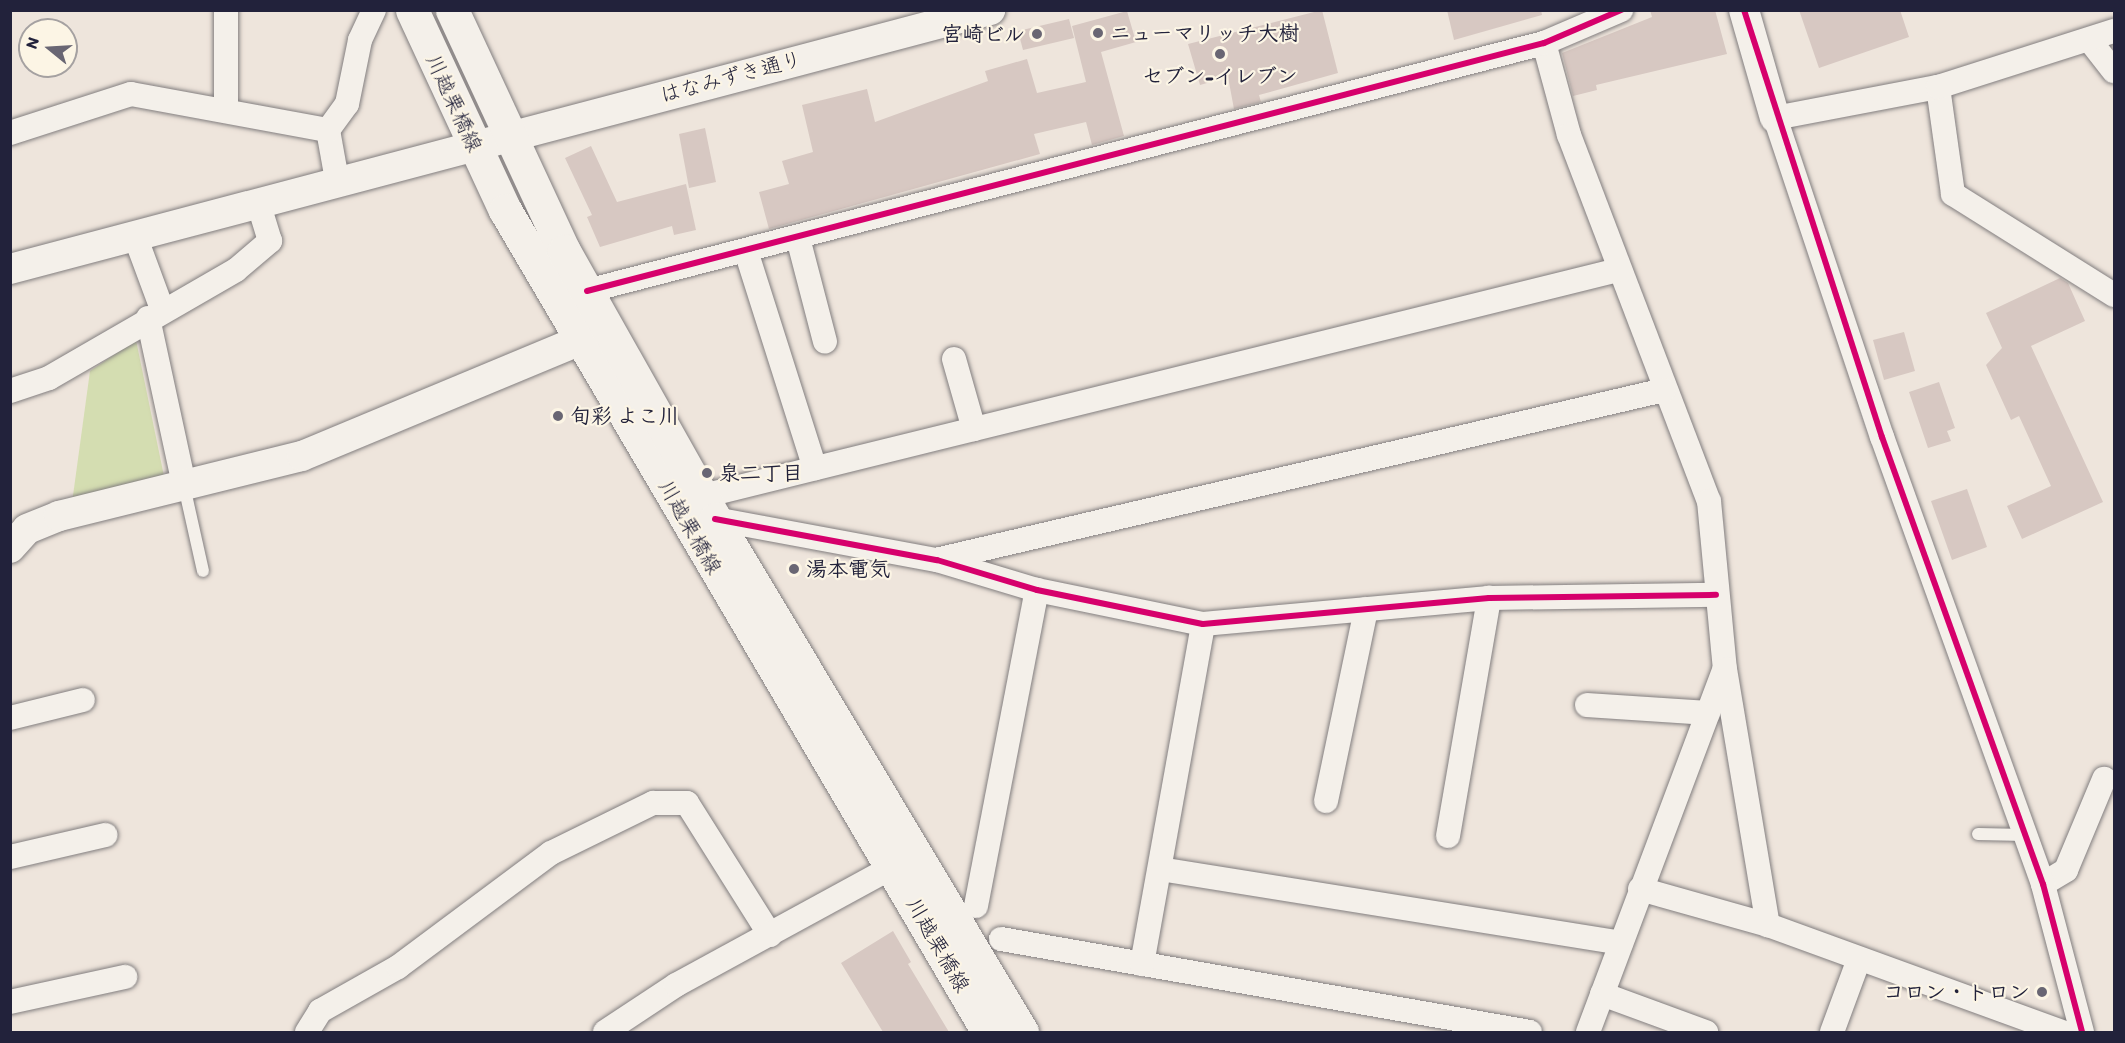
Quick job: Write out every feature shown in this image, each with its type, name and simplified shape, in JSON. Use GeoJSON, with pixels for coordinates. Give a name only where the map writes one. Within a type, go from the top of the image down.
{"type":"FeatureCollection","features":[{"type":"Feature","properties":{"kind":"main road","name":"川越栗橋線"},"geometry":{"type":"LineString","coordinates":[[412,10],[472,144],[580,340],[988,1032]]}},
{"type":"Feature","properties":{"kind":"main road","name":"川越栗橋線"},"geometry":{"type":"LineString","coordinates":[[452,10],[507,135],[587,291],[709,508],[1022,1032]]}},
{"type":"Feature","properties":{"kind":"street"},"geometry":{"type":"LineString","coordinates":[[226,10],[226,111]]}},
{"type":"Feature","properties":{"kind":"street"},"geometry":{"type":"LineString","coordinates":[[336,180],[328,130],[347,104],[360,40],[374,10]]}},
{"type":"Feature","properties":{"kind":"street","name":"はなみずき通り"},"geometry":{"type":"LineString","coordinates":[[10,269],[472,144],[990,10]]}},
{"type":"Feature","properties":{"kind":"street"},"geometry":{"type":"LineString","coordinates":[[587,291],[1544,43],[1621,10]]}},
{"type":"Feature","properties":{"kind":"street"},"geometry":{"type":"LineString","coordinates":[[1744,10],[1775,118],[1882,437],[2043,884],[2082,1032]]}},
{"type":"Feature","properties":{"kind":"street"},"geometry":{"type":"LineString","coordinates":[[1775,118],[1938,87],[2091,42],[2115,31]]}},
{"type":"Feature","properties":{"kind":"street"},"geometry":{"type":"LineString","coordinates":[[2091,42],[2115,72]]}},
{"type":"Feature","properties":{"kind":"street"},"geometry":{"type":"LineString","coordinates":[[1544,43],[1569,135],[1618,270],[1709,501],[1716,595],[1725,669],[1768,925]]}},
{"type":"Feature","properties":{"kind":"street"},"geometry":{"type":"LineString","coordinates":[[1938,87],[1953,194],[2115,295]]}},
{"type":"Feature","properties":{"kind":"street"},"geometry":{"type":"LineString","coordinates":[[10,133],[131,94],[328,130]]}},
{"type":"Feature","properties":{"kind":"street"},"geometry":{"type":"LineString","coordinates":[[10,391],[49,378],[155,314],[236,270],[270,241],[258,202]]}},
{"type":"Feature","properties":{"kind":"street"},"geometry":{"type":"LineString","coordinates":[[135,236],[155,314],[184,484]]}},
{"type":"Feature","properties":{"kind":"street"},"geometry":{"type":"LineString","coordinates":[[798,238],[825,342]]}},
{"type":"Feature","properties":{"kind":"street"},"geometry":{"type":"LineString","coordinates":[[746,251],[815,468]]}},
{"type":"Feature","properties":{"kind":"street"},"geometry":{"type":"LineString","coordinates":[[709,508],[815,468],[1618,270]]}},
{"type":"Feature","properties":{"kind":"street"},"geometry":{"type":"LineString","coordinates":[[10,548],[27,528],[59,516],[302,456],[580,340]]}},
{"type":"Feature","properties":{"kind":"street"},"geometry":{"type":"LineString","coordinates":[[954,358],[974,429]]}},
{"type":"Feature","properties":{"kind":"street"},"geometry":{"type":"LineString","coordinates":[[937,560],[1664,390]]}},
{"type":"Feature","properties":{"kind":"street"},"geometry":{"type":"LineString","coordinates":[[709,508],[937,560],[1037,590],[1203,624],[1489,598],[1716,595]]}},
{"type":"Feature","properties":{"kind":"street"},"geometry":{"type":"LineString","coordinates":[[976,906],[1037,590]]}},
{"type":"Feature","properties":{"kind":"street"},"geometry":{"type":"LineString","coordinates":[[1448,836],[1489,598]]}},
{"type":"Feature","properties":{"kind":"street"},"geometry":{"type":"LineString","coordinates":[[1326,801],[1366,609]]}},
{"type":"Feature","properties":{"kind":"street"},"geometry":{"type":"LineString","coordinates":[[1142,964],[1203,624]]}},
{"type":"Feature","properties":{"kind":"street"},"geometry":{"type":"LineString","coordinates":[[1588,1032],[1640,889],[1725,669]]}},
{"type":"Feature","properties":{"kind":"street"},"geometry":{"type":"LineString","coordinates":[[10,717],[83,700]]}},
{"type":"Feature","properties":{"kind":"street"},"geometry":{"type":"LineString","coordinates":[[1587,705],[1708,713]]}},
{"type":"Feature","properties":{"kind":"street"},"geometry":{"type":"LineString","coordinates":[[2043,884],[2066,870],[2104,779]]}},
{"type":"Feature","properties":{"kind":"street"},"geometry":{"type":"LineString","coordinates":[[307,1032],[320,1011],[398,966],[551,853],[653,804],[687,803],[770,934]]}},
{"type":"Feature","properties":{"kind":"street"},"geometry":{"type":"LineString","coordinates":[[10,857],[105,835]]}},
{"type":"Feature","properties":{"kind":"street"},"geometry":{"type":"LineString","coordinates":[[605,1032],[770,934],[892,867]]}},
{"type":"Feature","properties":{"kind":"street"},"geometry":{"type":"LineString","coordinates":[[1160,869],[1620,943]]}},
{"type":"Feature","properties":{"kind":"street"},"geometry":{"type":"LineString","coordinates":[[1640,889],[1768,925],[2062,1032]]}},
{"type":"Feature","properties":{"kind":"street"},"geometry":{"type":"LineString","coordinates":[[1001,939],[1530,1032]]}},
{"type":"Feature","properties":{"kind":"street"},"geometry":{"type":"LineString","coordinates":[[1832,1032],[1859,960]]}},
{"type":"Feature","properties":{"kind":"street"},"geometry":{"type":"LineString","coordinates":[[10,1002],[125,977]]}},
{"type":"Feature","properties":{"kind":"street"},"geometry":{"type":"LineString","coordinates":[[1602,993],[1706,1032]]}},
{"type":"Feature","properties":{"kind":"lane"},"geometry":{"type":"LineString","coordinates":[[184,484],[203,571]]}},
{"type":"Feature","properties":{"kind":"lane"},"geometry":{"type":"LineString","coordinates":[[1978,834],[2025,835]]}},
{"type":"Feature","properties":{"kind":"green space"},"geometry":{"type":"Polygon","coordinates":[[[136,340],[166,486],[69,525],[90,371],[136,340]]]}},
{"type":"Feature","properties":{"kind":"building"},"geometry":{"type":"Polygon","coordinates":[[[1322,10],[1338,73],[1259,95],[1261,102],[1234,109],[1228,77],[1200,85],[1188,44],[1322,10]]]}},
{"type":"Feature","properties":{"kind":"building"},"geometry":{"type":"Polygon","coordinates":[[[1447,10],[1541,10],[1542,15],[1454,40],[1447,10]]]}},
{"type":"Feature","properties":{"kind":"building"},"geometry":{"type":"Polygon","coordinates":[[[1650,10],[1715,10],[1727,54],[1596,85],[1597,90],[1573,96],[1562,53],[1652,17],[1650,10]]]}},
{"type":"Feature","properties":{"kind":"building"},"geometry":{"type":"Polygon","coordinates":[[[1799,10],[1900,10],[1909,37],[1819,68],[1799,10]]]}},
{"type":"Feature","properties":{"kind":"building"},"geometry":{"type":"Polygon","coordinates":[[[1127,11],[1136,42],[1101,52],[1124,136],[1092,145],[1086,122],[1034,134],[1040,154],[769,229],[759,192],[789,184],[782,161],[813,152],[802,105],[867,89],[875,122],[988,81],[985,71],[1027,59],[1037,93],[1086,82],[1072,26],[1127,11]]]}},
{"type":"Feature","properties":{"kind":"building","name":"宮崎ビル"},"geometry":{"type":"Polygon","coordinates":[[[1069,19],[1074,38],[1023,50],[1018,31],[1069,19]]]}},
{"type":"Feature","properties":{"kind":"building"},"geometry":{"type":"Polygon","coordinates":[[[705,128],[716,182],[689,188],[679,134],[705,128]]]}},
{"type":"Feature","properties":{"kind":"building"},"geometry":{"type":"Polygon","coordinates":[[[591,146],[617,202],[686,184],[696,230],[674,235],[672,226],[600,247],[587,217],[592,215],[565,158],[591,146]]]}},
{"type":"Feature","properties":{"kind":"building"},"geometry":{"type":"Polygon","coordinates":[[[2060,278],[2068,283],[2085,321],[2031,346],[2103,502],[2022,539],[2007,506],[2051,486],[2019,416],[2011,420],[1986,365],[2002,348],[1986,313],[2060,278]]]}},
{"type":"Feature","properties":{"kind":"building"},"geometry":{"type":"Polygon","coordinates":[[[1904,332],[1915,371],[1884,380],[1873,340],[1904,332]]]}},
{"type":"Feature","properties":{"kind":"building"},"geometry":{"type":"Polygon","coordinates":[[[1939,382],[1955,428],[1947,431],[1951,441],[1928,448],[1909,392],[1939,382]]]}},
{"type":"Feature","properties":{"kind":"building"},"geometry":{"type":"Polygon","coordinates":[[[1967,489],[1987,547],[1952,560],[1931,501],[1967,489]]]}},
{"type":"Feature","properties":{"kind":"building"},"geometry":{"type":"Polygon","coordinates":[[[893,931],[911,962],[908,964],[949,1032],[883,1032],[841,963],[893,931]]]}},
{"type":"Feature","properties":{"kind":"cycle path"},"geometry":{"type":"LineString","coordinates":[[587,291],[1544,43],[1621,10]]}},
{"type":"Feature","properties":{"kind":"cycle path"},"geometry":{"type":"LineString","coordinates":[[1744,10],[1882,437],[2043,884],[2082,1032]]}},
{"type":"Feature","properties":{"kind":"cycle path"},"geometry":{"type":"LineString","coordinates":[[715,519],[937,560],[1037,590],[1203,624],[1489,598],[1716,595]]}},
{"type":"Feature","properties":{"kind":"place","name":"ニューマリッチ大樹"},"geometry":{"type":"Point","coordinates":[1098,33]}},
{"type":"Feature","properties":{"kind":"place","name":"宮崎ビル"},"geometry":{"type":"Point","coordinates":[1037,34]}},
{"type":"Feature","properties":{"kind":"place","name":"セブン-イレブン"},"geometry":{"type":"Point","coordinates":[1220,54]}},
{"type":"Feature","properties":{"kind":"place","name":"旬彩 よこ川"},"geometry":{"type":"Point","coordinates":[558,416]}},
{"type":"Feature","properties":{"kind":"place","name":"泉二丁目"},"geometry":{"type":"Point","coordinates":[707,473]}},
{"type":"Feature","properties":{"kind":"place","name":"湯本電気"},"geometry":{"type":"Point","coordinates":[794,569]}},
{"type":"Feature","properties":{"kind":"place","name":"コロン・トロン"},"geometry":{"type":"Point","coordinates":[2042,992]}}]}
